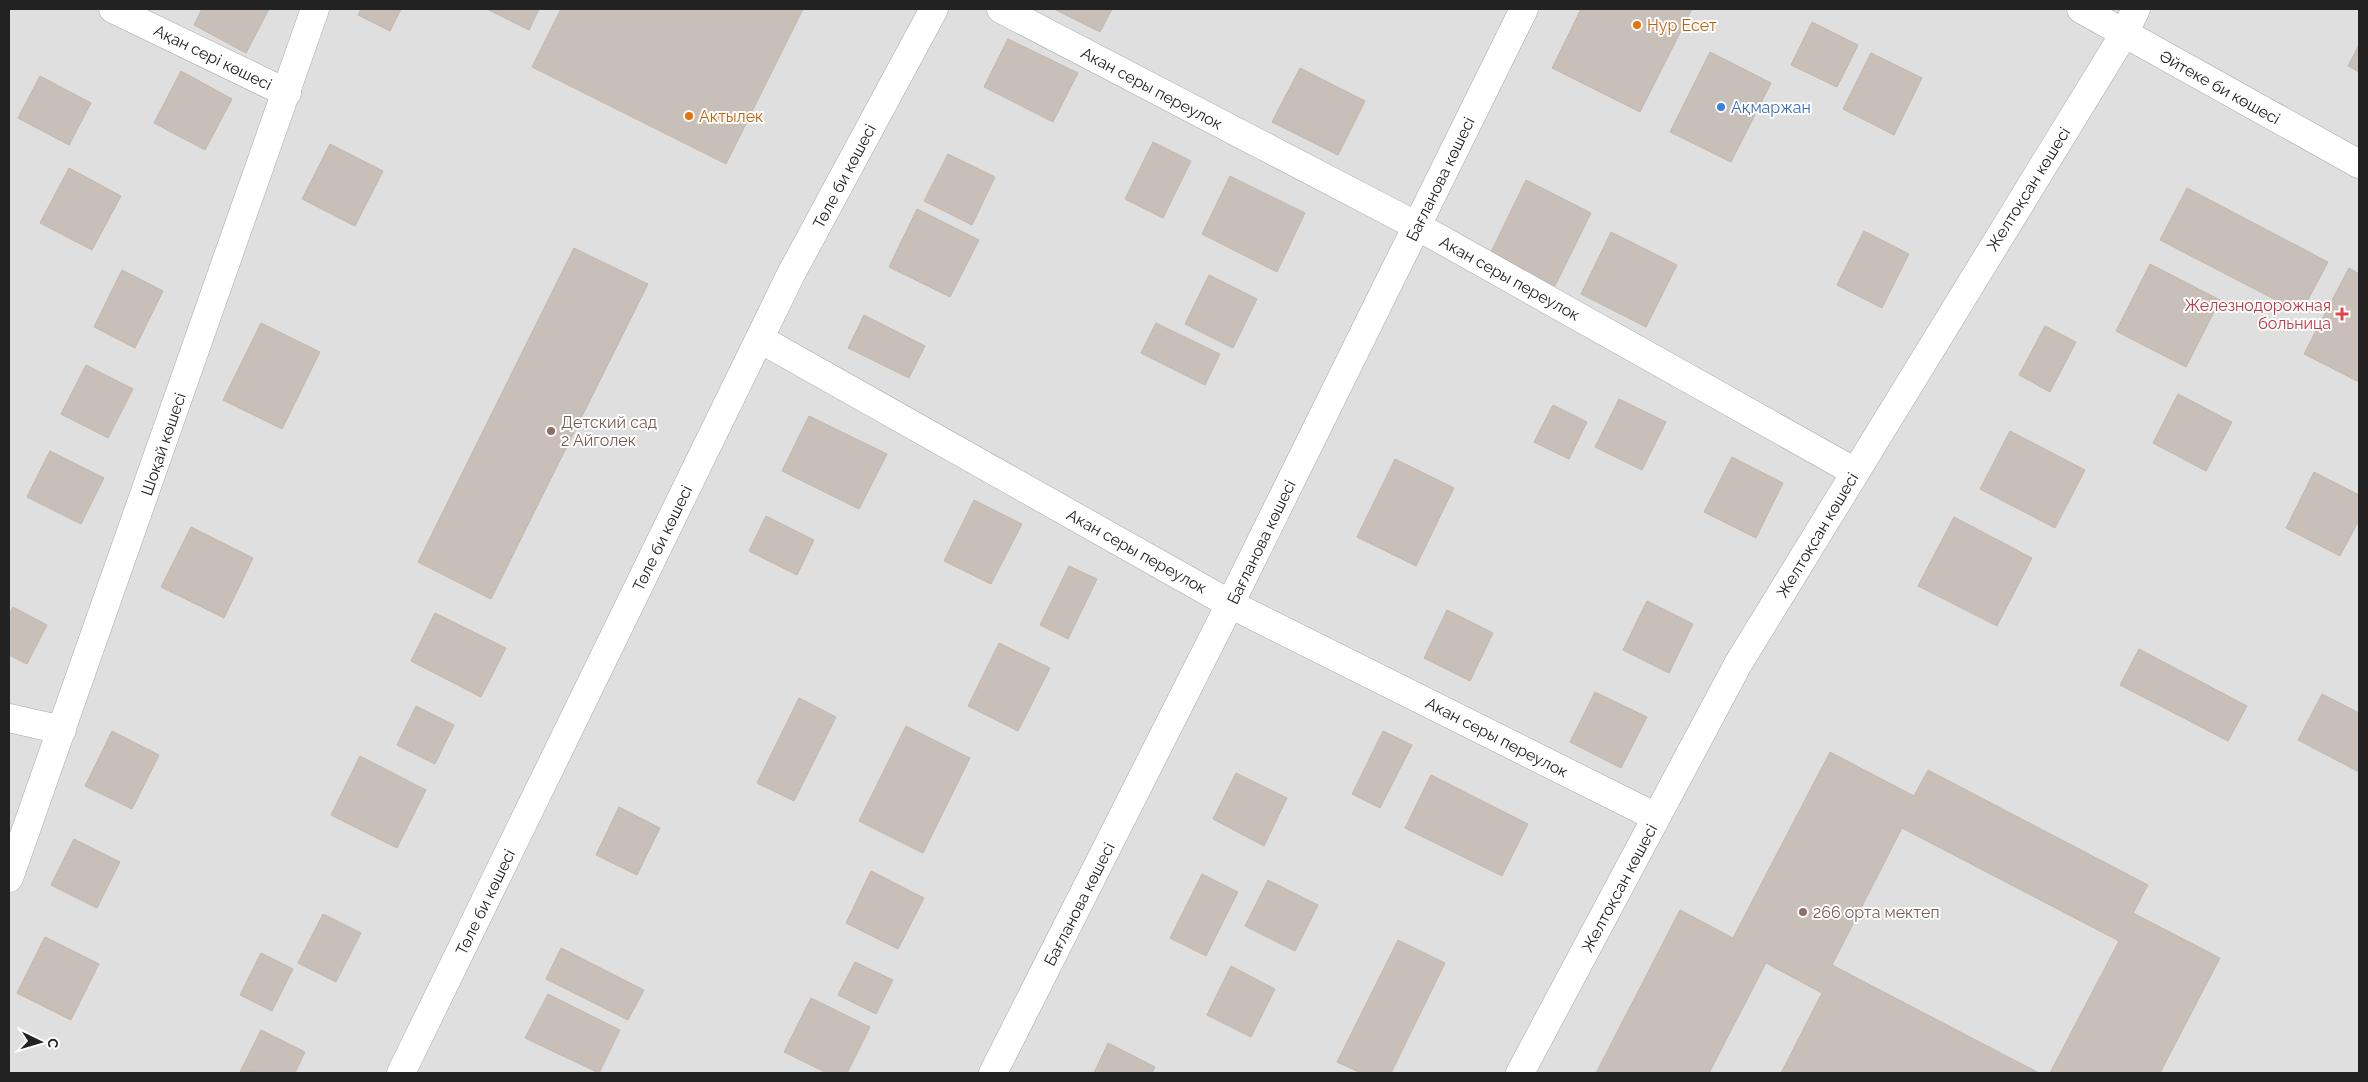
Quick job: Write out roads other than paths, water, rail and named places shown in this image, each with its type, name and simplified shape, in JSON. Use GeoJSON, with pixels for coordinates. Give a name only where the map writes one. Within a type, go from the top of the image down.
{"type":"FeatureCollection","features":[{"type":"Feature","properties":{"kind":"street","name":"Ақан сері көшесі"},"geometry":{"type":"LineString","coordinates":[[113,9],[287,93]]}},
{"type":"Feature","properties":{"kind":"street","name":"Шоқай көшесі"},"geometry":{"type":"LineString","coordinates":[[9,878],[315,9]]}},
{"type":"Feature","properties":{"kind":"street","name":"Төле би көшесі"},"geometry":{"type":"LineString","coordinates":[[401,1073],[791,274],[934,9]]}},
{"type":"Feature","properties":{"kind":"street","name":"Акан серы переулок"},"geometry":{"type":"LineString","coordinates":[[1001,9],[1417,226],[1855,472]]}},
{"type":"Feature","properties":{"kind":"street","name":"Бағланова көшесі"},"geometry":{"type":"LineString","coordinates":[[993,1073],[1230,604],[1524,9]]}},
{"type":"Feature","properties":{"kind":"street","name":"Әйтеке би көшесі"},"geometry":{"type":"LineString","coordinates":[[2081,9],[2359,164]]}},
{"type":"Feature","properties":{"kind":"street","name":"Желтоқсан көшесі"},"geometry":{"type":"LineString","coordinates":[[1520,1073],[1738,664],[2124,34],[2136,9]]}},
{"type":"Feature","properties":{"kind":"street","name":"Акан серы переулок"},"geometry":{"type":"LineString","coordinates":[[760,339],[1230,604],[1656,817]]}},
{"type":"Feature","properties":{"kind":"street"},"geometry":{"type":"LineString","coordinates":[[9,718],[62,730]]}},
{"type":"Feature","properties":{"kind":"place","name":"Нур Есет"},"geometry":{"type":"Point","coordinates":[1637,25]}},
{"type":"Feature","properties":{"kind":"place","name":"Ақмаржан"},"geometry":{"type":"Point","coordinates":[1721,107]}},
{"type":"Feature","properties":{"kind":"place","name":"Актылек"},"geometry":{"type":"Point","coordinates":[689,116]}},
{"type":"Feature","properties":{"kind":"place","name":"Железнодорожная больница"},"geometry":{"type":"Point","coordinates":[2342,314]}},
{"type":"Feature","properties":{"kind":"place","name":"Детский сад 2 Айголек"},"geometry":{"type":"Point","coordinates":[551,431]}},
{"type":"Feature","properties":{"kind":"place","name":"266 орта мектеп"},"geometry":{"type":"Point","coordinates":[1803,912]}}]}
